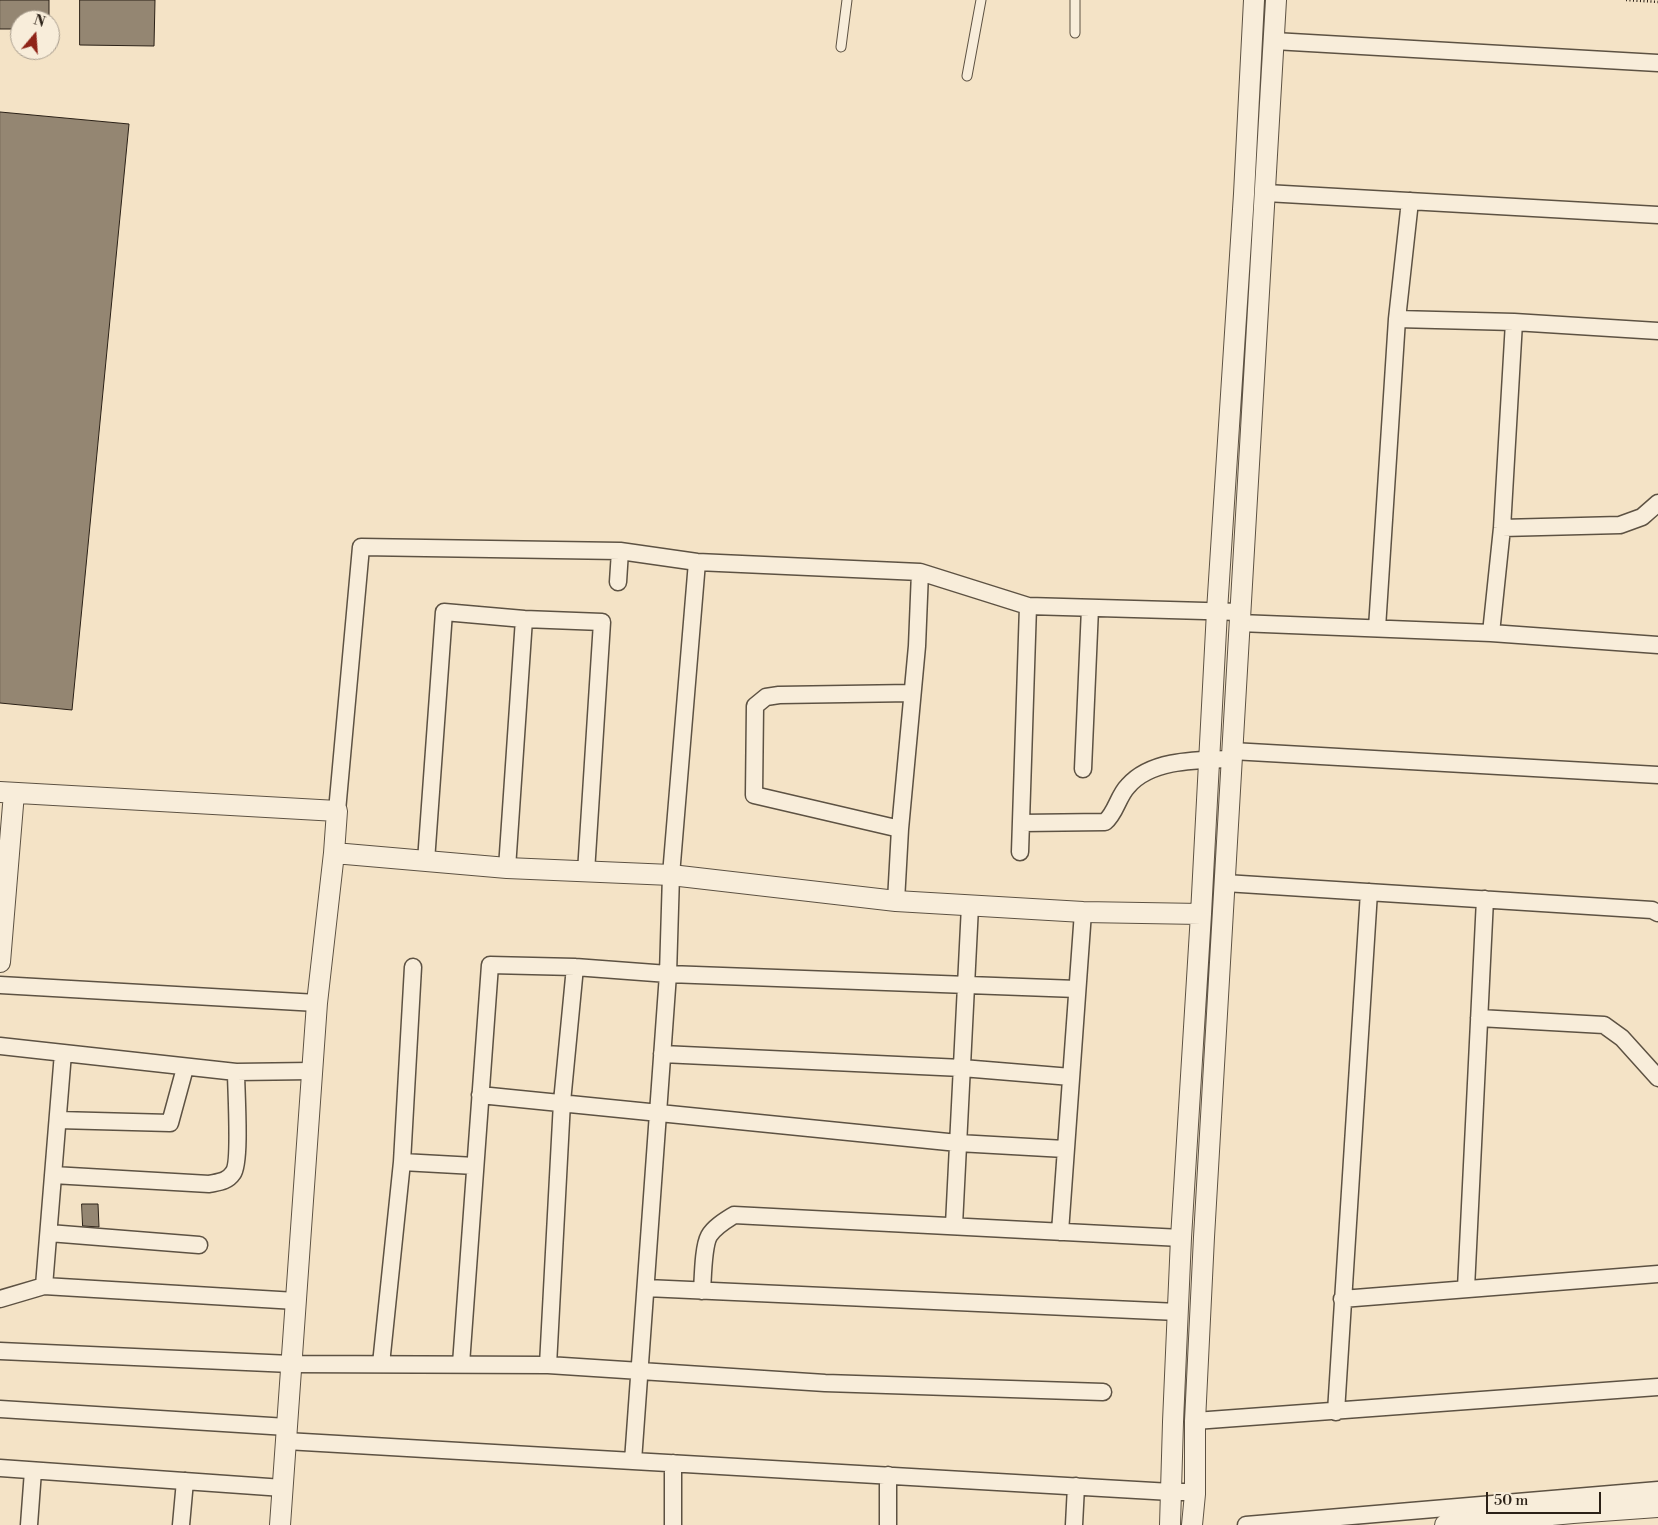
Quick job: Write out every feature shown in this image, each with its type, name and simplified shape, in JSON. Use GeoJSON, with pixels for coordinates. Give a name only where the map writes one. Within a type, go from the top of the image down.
{"type":"FeatureCollection","features":[{"type":"Feature","properties":{"kind":"street"},"geometry":{"type":"LineString","coordinates":[[1170,1525],[1181,1238],[1201,914],[1216,611],[1244,194],[1254,0]]}},
{"type":"Feature","properties":{"kind":"street"},"geometry":{"type":"LineString","coordinates":[[1192,1525],[1195,1492],[1195,1422],[1204,1237],[1276,0]]}},
{"type":"Feature","properties":{"kind":"street"},"geometry":{"type":"LineString","coordinates":[[1274,41],[1658,63]]}},
{"type":"Feature","properties":{"kind":"street"},"geometry":{"type":"LineString","coordinates":[[1266,193],[1658,215]]}},
{"type":"Feature","properties":{"kind":"street"},"geometry":{"type":"LineString","coordinates":[[1377,628],[1397,319],[1410,201]]}},
{"type":"Feature","properties":{"kind":"street"},"geometry":{"type":"LineString","coordinates":[[1397,319],[1514,322],[1658,331]]}},
{"type":"Feature","properties":{"kind":"street"},"geometry":{"type":"LineString","coordinates":[[1491,633],[1502,528],[1514,322]]}},
{"type":"Feature","properties":{"kind":"street"},"geometry":{"type":"LineString","coordinates":[[1502,528],[1620,525],[1642,517],[1658,504]]}},
{"type":"Feature","properties":{"kind":"street"},"geometry":{"type":"LineString","coordinates":[[1222,528],[1245,529]]}},
{"type":"Feature","properties":{"kind":"street"},"geometry":{"type":"LineString","coordinates":[[280,1525],[317,1003],[334,853],[361,547],[620,550],[697,562],[920,572],[1028,606],[1216,611],[1239,618],[1658,645]]}},
{"type":"Feature","properties":{"kind":"street"},"geometry":{"type":"LineString","coordinates":[[618,582],[620,550]]}},
{"type":"Feature","properties":{"kind":"street"},"geometry":{"type":"LineString","coordinates":[[634,1461],[668,974],[671,875],[697,562]]}},
{"type":"Feature","properties":{"kind":"street"},"geometry":{"type":"LineString","coordinates":[[896,902],[900,829],[917,646],[920,572]]}},
{"type":"Feature","properties":{"kind":"street"},"geometry":{"type":"LineString","coordinates":[[1020,852],[1028,606]]}},
{"type":"Feature","properties":{"kind":"street"},"geometry":{"type":"LineString","coordinates":[[1083,769],[1090,608]]}},
{"type":"Feature","properties":{"kind":"street"},"geometry":{"type":"LineString","coordinates":[[426,861],[444,612],[524,619],[602,622],[586,872]]}},
{"type":"Feature","properties":{"kind":"street"},"geometry":{"type":"LineString","coordinates":[[507,868],[524,619]]}},
{"type":"Feature","properties":{"kind":"street"},"geometry":{"type":"LineString","coordinates":[[900,829],[754,795],[756,706],[766,697],[779,695],[912,693]]}},
{"type":"Feature","properties":{"kind":"street"},"geometry":{"type":"LineString","coordinates":[[1021,823],[1105,822],[1109,819],[1122,793],[1134,779],[1152,768],[1232,755],[1658,775]]}},
{"type":"Feature","properties":{"kind":"street"},"geometry":{"type":"LineString","coordinates":[[0,962],[7,792],[337,811]]}},
{"type":"Feature","properties":{"kind":"street"},"geometry":{"type":"LineString","coordinates":[[334,853],[507,868],[671,875],[896,902],[1083,912],[1201,914]]}},
{"type":"Feature","properties":{"kind":"street"},"geometry":{"type":"LineString","coordinates":[[1225,883],[1652,910],[1658,913]]}},
{"type":"Feature","properties":{"kind":"street"},"geometry":{"type":"LineString","coordinates":[[1336,1412],[1369,892]]}},
{"type":"Feature","properties":{"kind":"street"},"geometry":{"type":"LineString","coordinates":[[1466,1288],[1485,899]]}},
{"type":"Feature","properties":{"kind":"street"},"geometry":{"type":"LineString","coordinates":[[954,1225],[970,906]]}},
{"type":"Feature","properties":{"kind":"street"},"geometry":{"type":"LineString","coordinates":[[1060,1232],[1083,912]]}},
{"type":"Feature","properties":{"kind":"street"},"geometry":{"type":"LineString","coordinates":[[461,1364],[490,965],[576,967],[668,974],[1078,989]]}},
{"type":"Feature","properties":{"kind":"street"},"geometry":{"type":"LineString","coordinates":[[381,1364],[402,1162],[413,967]]}},
{"type":"Feature","properties":{"kind":"street"},"geometry":{"type":"LineString","coordinates":[[548,1365],[562,1102],[576,967]]}},
{"type":"Feature","properties":{"kind":"street"},"geometry":{"type":"LineString","coordinates":[[0,985],[317,1003]]}},
{"type":"Feature","properties":{"kind":"street"},"geometry":{"type":"LineString","coordinates":[[1479,1018],[1604,1025],[1622,1038],[1658,1078]]}},
{"type":"Feature","properties":{"kind":"street"},"geometry":{"type":"LineString","coordinates":[[0,1046],[185,1068],[236,1072],[312,1071]]}},
{"type":"Feature","properties":{"kind":"street"},"geometry":{"type":"LineString","coordinates":[[44,1286],[63,1053]]}},
{"type":"Feature","properties":{"kind":"street"},"geometry":{"type":"LineString","coordinates":[[662,1054],[962,1068],[1071,1076]]}},
{"type":"Feature","properties":{"kind":"street"},"geometry":{"type":"LineString","coordinates":[[58,1120],[170,1123],[185,1068]]}},
{"type":"Feature","properties":{"kind":"street"},"geometry":{"type":"LineString","coordinates":[[53,1175],[209,1184],[224,1181],[234,1172],[237,1155],[236,1072]]}},
{"type":"Feature","properties":{"kind":"street"},"geometry":{"type":"LineString","coordinates":[[480,1095],[958,1143],[1065,1149]]}},
{"type":"Feature","properties":{"kind":"street"},"geometry":{"type":"LineString","coordinates":[[402,1162],[475,1166]]}},
{"type":"Feature","properties":{"kind":"street"},"geometry":{"type":"LineString","coordinates":[[702,1291],[703,1266],[709,1236],[720,1224],[734,1215],[1181,1238]]}},
{"type":"Feature","properties":{"kind":"street"},"geometry":{"type":"LineString","coordinates":[[49,1233],[199,1245]]}},
{"type":"Feature","properties":{"kind":"street"},"geometry":{"type":"LineString","coordinates":[[1342,1299],[1658,1274]]}},
{"type":"Feature","properties":{"kind":"street"},"geometry":{"type":"LineString","coordinates":[[0,1299],[44,1286],[296,1301]]}},
{"type":"Feature","properties":{"kind":"street"},"geometry":{"type":"LineString","coordinates":[[646,1288],[1178,1312]]}},
{"type":"Feature","properties":{"kind":"street"},"geometry":{"type":"LineString","coordinates":[[0,1351],[291,1364],[548,1365],[825,1383],[1103,1392]]}},
{"type":"Feature","properties":{"kind":"street"},"geometry":{"type":"LineString","coordinates":[[1195,1422],[1658,1387]]}},
{"type":"Feature","properties":{"kind":"street"},"geometry":{"type":"LineString","coordinates":[[0,1409],[634,1461],[1195,1492]]}},
{"type":"Feature","properties":{"kind":"street"},"geometry":{"type":"LineString","coordinates":[[673,1525],[674,1463]]}},
{"type":"Feature","properties":{"kind":"street"},"geometry":{"type":"LineString","coordinates":[[0,1468],[283,1488]]}},
{"type":"Feature","properties":{"kind":"street"},"geometry":{"type":"LineString","coordinates":[[29,1525],[33,1471]]}},
{"type":"Feature","properties":{"kind":"street"},"geometry":{"type":"LineString","coordinates":[[888,1475],[888,1525]]}},
{"type":"Feature","properties":{"kind":"street"},"geometry":{"type":"LineString","coordinates":[[181,1525],[185,1481]]}},
{"type":"Feature","properties":{"kind":"street"},"geometry":{"type":"LineString","coordinates":[[1074,1525],[1076,1486]]}},
{"type":"Feature","properties":{"kind":"street"},"geometry":{"type":"LineString","coordinates":[[1246,1525],[1658,1490]]}},
{"type":"Feature","properties":{"kind":"street"},"geometry":{"type":"LineString","coordinates":[[1445,1525],[1573,1519],[1658,1507]]}},
{"type":"Feature","properties":{"kind":"lane"},"geometry":{"type":"LineString","coordinates":[[841,48],[847,0]]}},
{"type":"Feature","properties":{"kind":"lane"},"geometry":{"type":"LineString","coordinates":[[967,76],[981,0]]}},
{"type":"Feature","properties":{"kind":"lane"},"geometry":{"type":"LineString","coordinates":[[1075,0],[1075,33]]}},
{"type":"Feature","properties":{"kind":"path"},"geometry":{"type":"LineString","coordinates":[[1626,0],[1658,2]]}},
{"type":"Feature","properties":{"kind":"building"},"geometry":{"type":"Polygon","coordinates":[[[0,0],[49,0],[49,10],[10,10],[10,29],[0,29],[0,0]]]}},
{"type":"Feature","properties":{"kind":"building"},"geometry":{"type":"Polygon","coordinates":[[[80,0],[155,0],[154,46],[80,45],[80,0]]]}},
{"type":"Feature","properties":{"kind":"building"},"geometry":{"type":"Polygon","coordinates":[[[0,112],[129,124],[72,710],[0,703],[0,112]]]}},
{"type":"Feature","properties":{"kind":"building"},"geometry":{"type":"Polygon","coordinates":[[[82,1204],[98,1204],[99,1227],[83,1226],[82,1204]]]}}]}
